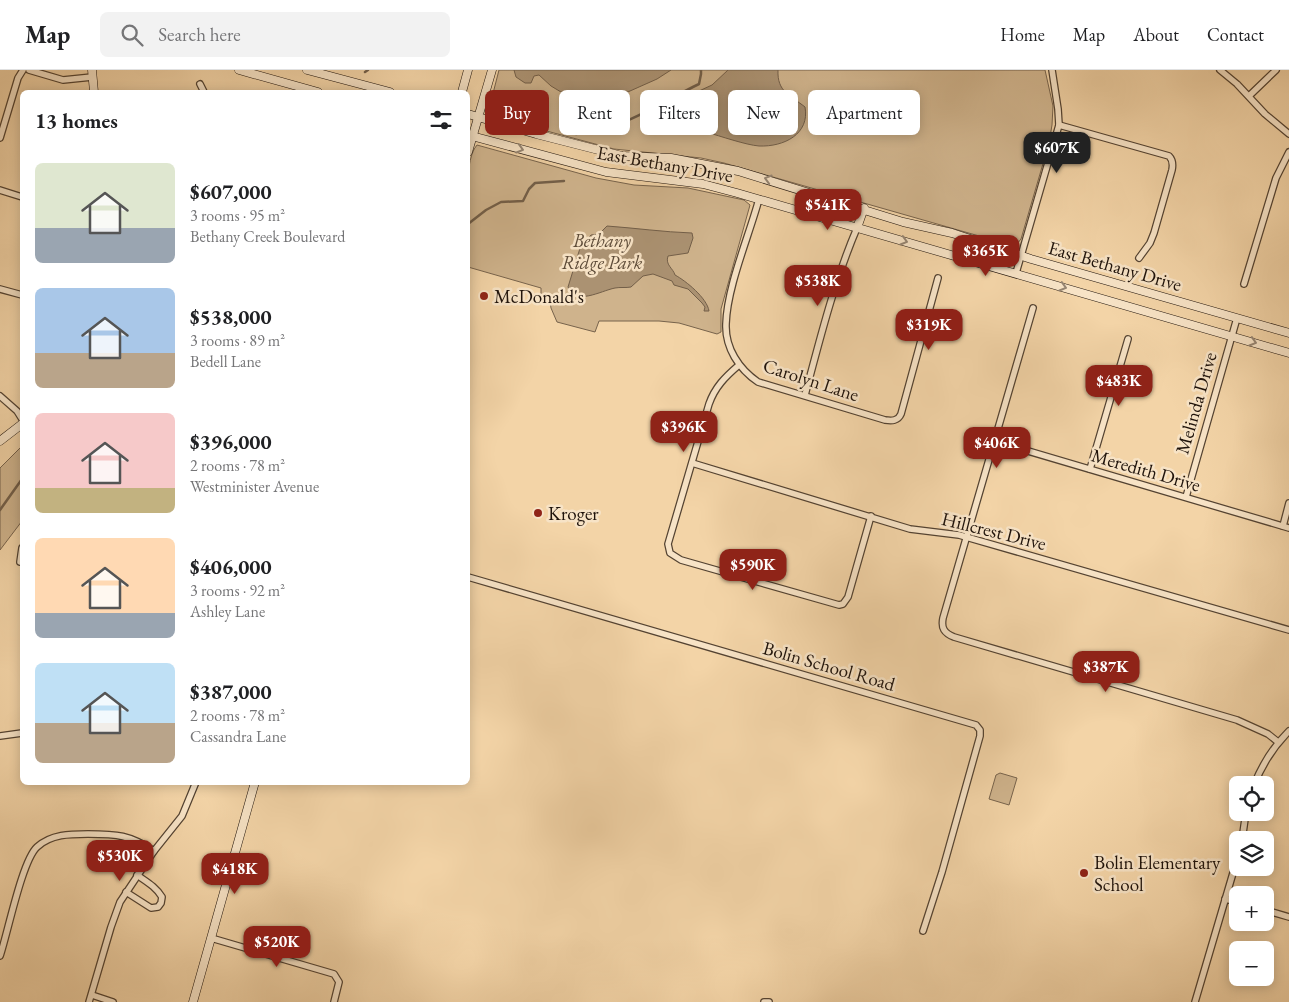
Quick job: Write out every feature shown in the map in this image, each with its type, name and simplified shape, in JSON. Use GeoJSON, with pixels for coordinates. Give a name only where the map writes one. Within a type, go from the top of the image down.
{"type":"FeatureCollection","features":[{"type":"Feature","properties":{"kind":"main road"},"geometry":{"type":"LineString","coordinates":[[239,70],[311,90]]}},
{"type":"Feature","properties":{"kind":"main road"},"geometry":{"type":"LineString","coordinates":[[307,70],[382,90]]}},
{"type":"Feature","properties":{"kind":"main road"},"geometry":{"type":"LineString","coordinates":[[463,90],[468,70]]}},
{"type":"Feature","properties":{"kind":"main road"},"geometry":{"type":"LineString","coordinates":[[470,135],[478,118],[492,70]]}},
{"type":"Feature","properties":{"kind":"main road"},"geometry":{"type":"LineString","coordinates":[[92,74],[94,90]]}},
{"type":"Feature","properties":{"kind":"main road","name":"East Bethany Drive"},"geometry":{"type":"LineString","coordinates":[[470,115],[622,156],[671,158],[738,170],[864,208],[903,222],[952,234],[1289,333]]}},
{"type":"Feature","properties":{"kind":"main road","name":"East Bethany Drive"},"geometry":{"type":"LineString","coordinates":[[470,135],[606,172],[704,184],[1289,353]]}},
{"type":"Feature","properties":{"kind":"main road"},"geometry":{"type":"LineString","coordinates":[[857,228],[864,208]]}},
{"type":"Feature","properties":{"kind":"main road"},"geometry":{"type":"LineString","coordinates":[[0,441],[20,426]]}},
{"type":"Feature","properties":{"kind":"main road"},"geometry":{"type":"LineString","coordinates":[[192,1002],[212,938],[254,785]]}},
{"type":"Feature","properties":{"kind":"street"},"geometry":{"type":"LineString","coordinates":[[0,138],[18,78],[23,70]]}},
{"type":"Feature","properties":{"kind":"street"},"geometry":{"type":"LineString","coordinates":[[29,70],[63,80],[92,74]]}},
{"type":"Feature","properties":{"kind":"street"},"geometry":{"type":"LineString","coordinates":[[1016,273],[1059,125],[1052,70]]}},
{"type":"Feature","properties":{"kind":"street"},"geometry":{"type":"LineString","coordinates":[[1220,70],[1249,96],[1265,114],[1289,134]]}},
{"type":"Feature","properties":{"kind":"street"},"geometry":{"type":"LineString","coordinates":[[1249,96],[1276,70]]}},
{"type":"Feature","properties":{"kind":"street"},"geometry":{"type":"LineString","coordinates":[[200,84],[203,90]]}},
{"type":"Feature","properties":{"kind":"street"},"geometry":{"type":"LineString","coordinates":[[1059,125],[1171,158],[1172,170],[1154,233],[1150,243],[1139,258]]}},
{"type":"Feature","properties":{"kind":"street"},"geometry":{"type":"LineString","coordinates":[[1244,284],[1276,178],[1289,152]]}},
{"type":"Feature","properties":{"kind":"street"},"geometry":{"type":"LineString","coordinates":[[0,190],[20,196]]}},
{"type":"Feature","properties":{"kind":"street","name":"Carolyn Lane"},"geometry":{"type":"LineString","coordinates":[[759,199],[736,275],[726,326],[733,355],[747,374],[758,382],[885,420],[893,421],[900,417],[938,278]]}},
{"type":"Feature","properties":{"kind":"street"},"geometry":{"type":"LineString","coordinates":[[805,395],[845,256],[857,228]]}},
{"type":"Feature","properties":{"kind":"street"},"geometry":{"type":"LineString","coordinates":[[0,289],[20,295]]}},
{"type":"Feature","properties":{"kind":"street"},"geometry":{"type":"LineString","coordinates":[[1033,308],[966,537],[942,627],[945,632],[954,638],[1237,720],[1268,734],[1278,742]]}},
{"type":"Feature","properties":{"kind":"street","name":"Melinda Drive"},"geometry":{"type":"LineString","coordinates":[[1186,497],[1237,318]]}},
{"type":"Feature","properties":{"kind":"street"},"geometry":{"type":"LineString","coordinates":[[1090,469],[1128,339]]}},
{"type":"Feature","properties":{"kind":"street"},"geometry":{"type":"LineString","coordinates":[[739,365],[724,378],[712,398],[668,544],[670,553],[678,559],[839,605],[843,604],[848,597],[871,516]]}},
{"type":"Feature","properties":{"kind":"street"},"geometry":{"type":"LineString","coordinates":[[0,396],[20,416]]}},
{"type":"Feature","properties":{"kind":"street","name":"Meredith Drive"},"geometry":{"type":"LineString","coordinates":[[994,441],[1286,526]]}},
{"type":"Feature","properties":{"kind":"street","name":"Hillcrest Drive"},"geometry":{"type":"LineString","coordinates":[[692,463],[910,529],[944,532],[966,537],[1289,630]]}},
{"type":"Feature","properties":{"kind":"street"},"geometry":{"type":"LineString","coordinates":[[1286,526],[1289,503]]}},
{"type":"Feature","properties":{"kind":"street","name":"Bolin School Road"},"geometry":{"type":"LineString","coordinates":[[470,578],[976,725],[980,730],[980,736],[923,931]]}},
{"type":"Feature","properties":{"kind":"street"},"geometry":{"type":"LineString","coordinates":[[1258,776],[1278,742],[1289,731]]}},
{"type":"Feature","properties":{"kind":"street"},"geometry":{"type":"LineString","coordinates":[[0,736],[20,733]]}},
{"type":"Feature","properties":{"kind":"street"},"geometry":{"type":"LineString","coordinates":[[89,1002],[111,927],[126,892],[154,851],[182,816],[195,785]]}},
{"type":"Feature","properties":{"kind":"street"},"geometry":{"type":"LineString","coordinates":[[0,956],[27,862],[36,848],[42,843],[52,837],[63,835],[101,834],[130,837],[154,851]]}},
{"type":"Feature","properties":{"kind":"street"},"geometry":{"type":"LineString","coordinates":[[126,892],[151,908],[158,907],[162,903],[162,897],[159,892],[151,884],[137,876]]}},
{"type":"Feature","properties":{"kind":"street"},"geometry":{"type":"LineString","coordinates":[[1195,1002],[1232,876]]}},
{"type":"Feature","properties":{"kind":"street"},"geometry":{"type":"LineString","coordinates":[[1225,899],[1229,900]]}},
{"type":"Feature","properties":{"kind":"street"},"geometry":{"type":"LineString","coordinates":[[1274,913],[1289,917]]}},
{"type":"Feature","properties":{"kind":"street"},"geometry":{"type":"LineString","coordinates":[[212,938],[334,974],[339,982],[334,1002]]}},
{"type":"Feature","properties":{"kind":"street"},"geometry":{"type":"LineString","coordinates":[[92,995],[113,1002]]}},
{"type":"Feature","properties":{"kind":"street"},"geometry":{"type":"LineString","coordinates":[[764,1002],[769,1002]]}},
{"type":"Feature","properties":{"kind":"green space"},"geometry":{"type":"Polygon","coordinates":[[[499,70],[1045,70],[1053,106],[1049,143],[1021,239],[1017,244],[1007,244],[724,163],[701,158],[614,149],[562,135],[630,135],[630,90],[559,90],[559,134],[549,132],[549,90],[494,90],[499,70]]]}},
{"type":"Feature","properties":{"kind":"green space","name":"Bethany Ridge Park"},"geometry":{"type":"Polygon","coordinates":[[[477,145],[596,178],[634,185],[688,188],[744,200],[750,205],[721,309],[721,332],[717,334],[679,323],[659,321],[599,321],[595,332],[557,322],[550,301],[541,294],[541,288],[470,268],[470,163],[477,145]]]}},
{"type":"Feature","properties":{"kind":"green space"},"geometry":{"type":"Polygon","coordinates":[[[20,448],[20,524],[0,550],[0,468],[20,448]]]}},
{"type":"Feature","properties":{"kind":"green space"},"geometry":{"type":"Polygon","coordinates":[[[1000,773],[1017,778],[1009,805],[989,799],[996,775],[1000,773]]]}},
{"type":"Feature","properties":{"kind":"shaded area"},"geometry":{"type":"Polygon","coordinates":[[[514,70],[671,70],[657,79],[630,91],[559,91],[539,75],[534,76],[531,83],[525,83],[516,77],[514,70]]]}},
{"type":"Feature","properties":{"kind":"shaded area"},"geometry":{"type":"Polygon","coordinates":[[[728,70],[778,70],[778,77],[784,90],[728,90],[728,135],[795,135],[777,144],[759,146],[716,135],[718,135],[718,90],[701,90],[712,85],[728,70]]]}},
{"type":"Feature","properties":{"kind":"shaded area"},"geometry":{"type":"Polygon","coordinates":[[[798,102],[805,107],[803,125],[799,131],[798,102]]]}},
{"type":"Feature","properties":{"kind":"shaded area"},"geometry":{"type":"Polygon","coordinates":[[[607,226],[692,233],[693,238],[688,253],[668,256],[668,264],[675,275],[685,281],[700,295],[709,311],[704,311],[705,307],[688,289],[674,285],[672,281],[653,274],[643,276],[631,287],[615,288],[589,296],[577,296],[572,293],[568,287],[581,245],[591,235],[599,234],[607,226]]]}},
{"type":"Feature","properties":{"kind":"waterway"},"geometry":{"type":"LineString","coordinates":[[630,119],[699,84],[701,70]]}},
{"type":"Feature","properties":{"kind":"waterway"},"geometry":{"type":"LineString","coordinates":[[470,222],[486,210],[501,202],[523,201],[529,189],[535,183],[564,181]]}},
{"type":"Feature","properties":{"kind":"waterway"},"geometry":{"type":"LineString","coordinates":[[0,510],[20,482]]}},
{"type":"Feature","properties":{"kind":"place","name":"McDonald's"},"geometry":{"type":"Point","coordinates":[484,296]}},
{"type":"Feature","properties":{"kind":"place","name":"Kroger"},"geometry":{"type":"Point","coordinates":[538,513]}},
{"type":"Feature","properties":{"kind":"place","name":"Bolin Elementary School"},"geometry":{"type":"Point","coordinates":[1084,873]}}]}
